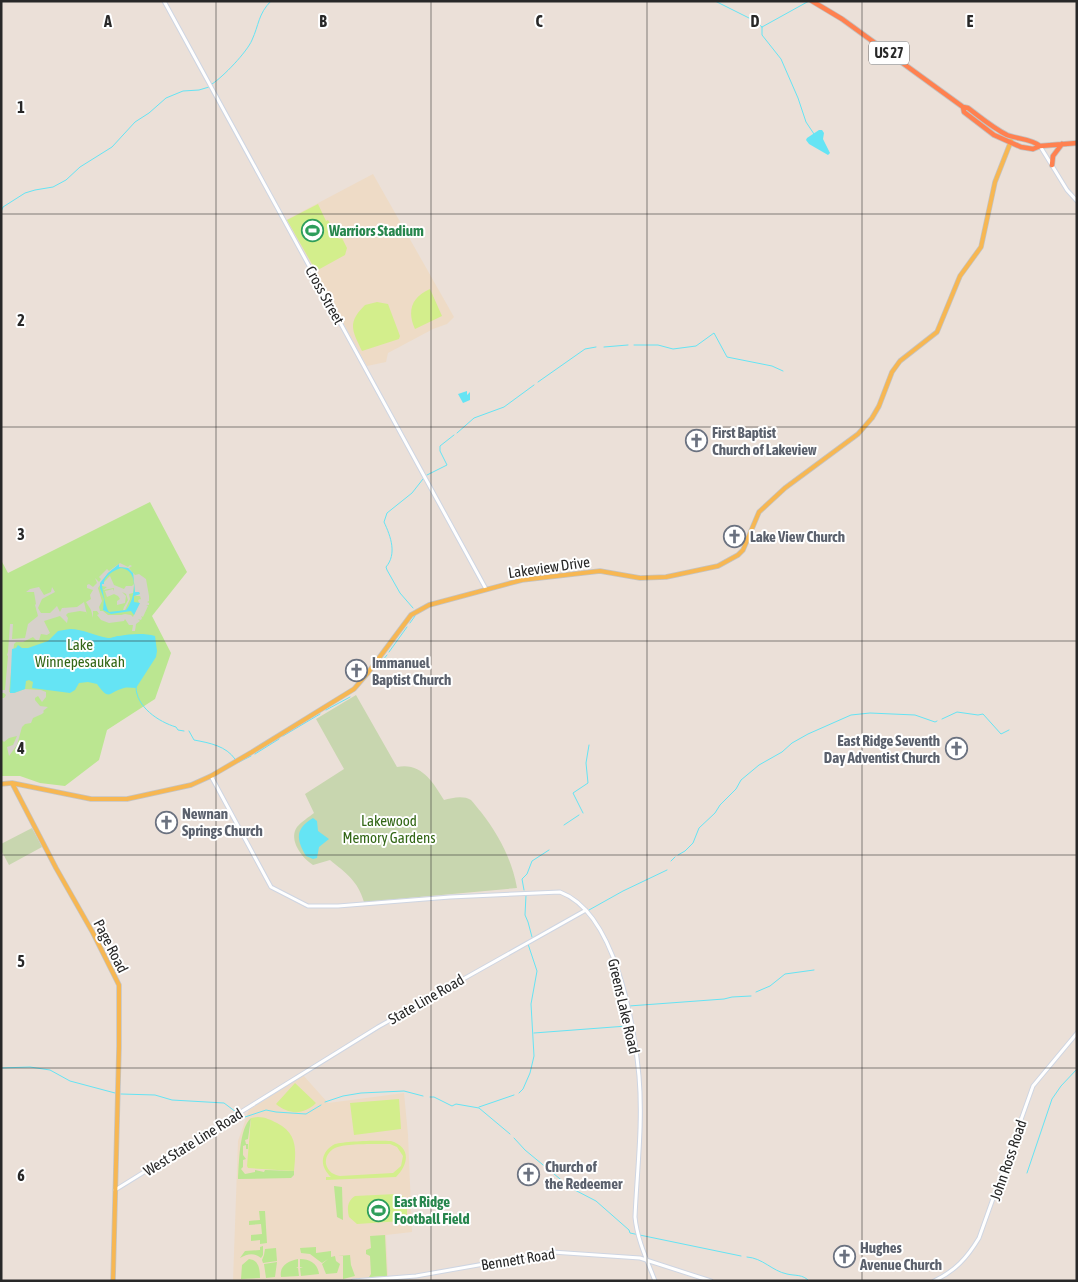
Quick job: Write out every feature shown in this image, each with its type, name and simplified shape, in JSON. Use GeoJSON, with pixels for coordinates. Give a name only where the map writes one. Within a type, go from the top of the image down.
{"type":"FeatureCollection","features":[{"type":"Feature","properties":{"kind":"highway","name":"US 27"},"geometry":{"type":"LineString","coordinates":[[812,1],[842,18],[963,107],[968,108],[994,127],[1013,138],[1036,142],[1040,146]]}},
{"type":"Feature","properties":{"kind":"highway","name":"US 27"},"geometry":{"type":"LineString","coordinates":[[963,107],[964,112],[989,132],[1010,143],[1033,149],[1040,146],[1077,142]]}},
{"type":"Feature","properties":{"kind":"highway"},"geometry":{"type":"LineString","coordinates":[[1052,165],[1053,156],[1062,144]]}},
{"type":"Feature","properties":{"kind":"main road","name":"Lakeview Drive"},"geometry":{"type":"LineString","coordinates":[[1,784],[12,783],[91,799],[127,798],[191,784],[211,776],[354,688],[367,674],[411,615],[429,606],[522,580],[600,571],[640,578],[658,578],[686,574],[718,566],[738,555],[743,550],[759,512],[785,488],[858,434],[872,418],[879,406],[892,372],[900,361],[937,332],[960,276],[981,247],[994,182],[1013,138]]}},
{"type":"Feature","properties":{"kind":"main road","name":"Page Road"},"geometry":{"type":"LineString","coordinates":[[12,783],[119,985],[112,1281]]}},
{"type":"Feature","properties":{"kind":"street","name":"Cross Street"},"geometry":{"type":"LineString","coordinates":[[164,1],[486,589]]}},
{"type":"Feature","properties":{"kind":"street"},"geometry":{"type":"LineString","coordinates":[[1040,146],[1077,201]]}},
{"type":"Feature","properties":{"kind":"street","name":"Greens Lake Road"},"geometry":{"type":"LineString","coordinates":[[211,776],[271,887],[308,906],[531,892],[560,892],[568,895],[586,910],[602,934],[612,954],[622,984],[632,1029],[639,1077],[635,1217],[640,1241],[655,1281]]}},
{"type":"Feature","properties":{"kind":"street","name":"State Line Road"},"geometry":{"type":"LineString","coordinates":[[271,1094],[378,1027],[586,910]]}},
{"type":"Feature","properties":{"kind":"street","name":"John Ross Road"},"geometry":{"type":"LineString","coordinates":[[934,1281],[964,1261],[979,1238],[1033,1086],[1077,1033]]}},
{"type":"Feature","properties":{"kind":"street","name":"West State Line Road"},"geometry":{"type":"LineString","coordinates":[[115,1190],[271,1094]]}},
{"type":"Feature","properties":{"kind":"street","name":"Bennett Road"},"geometry":{"type":"LineString","coordinates":[[353,1281],[416,1276],[552,1252],[648,1260],[711,1281]]}},
{"type":"Feature","properties":{"kind":"shaded area"},"geometry":{"type":"Polygon","coordinates":[[[373,174],[454,317],[447,324],[433,329],[388,353],[386,362],[367,366],[286,220],[373,174]]]}},
{"type":"Feature","properties":{"kind":"shaded area"},"geometry":{"type":"Polygon","coordinates":[[[120,563],[128,567],[130,565],[132,566],[129,568],[135,575],[139,574],[146,579],[149,596],[149,601],[147,602],[149,605],[146,605],[148,606],[143,617],[141,616],[141,620],[138,619],[140,621],[136,624],[135,631],[132,631],[133,625],[129,625],[125,619],[124,621],[109,623],[101,620],[97,615],[99,614],[97,611],[93,611],[93,618],[86,602],[91,599],[90,595],[93,590],[87,588],[87,585],[89,584],[93,587],[97,583],[95,578],[99,582],[101,579],[99,577],[107,569],[109,571],[120,563]],[[119,565],[108,573],[98,588],[102,601],[99,607],[100,611],[108,615],[125,614],[133,617],[139,603],[138,600],[141,599],[140,596],[134,596],[140,594],[135,592],[133,573],[128,568],[119,567],[119,565]]]}},
{"type":"Feature","properties":{"kind":"shaded area"},"geometry":{"type":"Polygon","coordinates":[[[110,576],[114,585],[124,589],[126,586],[134,584],[133,593],[129,594],[130,599],[125,610],[123,610],[128,600],[126,594],[122,592],[126,596],[125,603],[117,605],[117,601],[120,599],[118,596],[114,594],[107,597],[105,591],[113,589],[114,591],[114,588],[103,590],[107,587],[102,586],[102,584],[110,576]]]}},
{"type":"Feature","properties":{"kind":"shaded area"},"geometry":{"type":"Polygon","coordinates":[[[39,587],[44,595],[51,592],[52,587],[55,592],[42,599],[38,608],[41,613],[50,613],[57,606],[60,612],[62,608],[77,607],[84,602],[87,615],[86,612],[80,611],[68,613],[66,615],[68,618],[67,623],[60,616],[44,621],[50,633],[47,635],[41,634],[39,640],[33,637],[14,644],[9,692],[14,693],[25,689],[41,690],[46,692],[46,697],[42,702],[38,696],[35,700],[40,706],[48,707],[42,714],[33,718],[31,723],[25,724],[22,727],[17,745],[9,756],[7,747],[13,745],[17,736],[9,738],[4,742],[1,739],[1,698],[4,698],[6,695],[1,693],[1,690],[5,690],[10,624],[13,624],[12,639],[25,638],[28,624],[38,616],[34,592],[26,592],[39,587]]]}},
{"type":"Feature","properties":{"kind":"shaded area"},"geometry":{"type":"Polygon","coordinates":[[[303,1075],[328,1103],[404,1093],[408,1135],[412,1232],[386,1235],[388,1276],[311,1281],[233,1281],[238,1141],[249,1110],[303,1075]]]}},
{"type":"Feature","properties":{"kind":"green space","name":"Warriors Stadium"},"geometry":{"type":"Polygon","coordinates":[[[318,204],[326,221],[328,220],[339,239],[342,238],[347,248],[345,255],[316,271],[287,220],[318,204]]]}},
{"type":"Feature","properties":{"kind":"green space"},"geometry":{"type":"Polygon","coordinates":[[[430,289],[442,316],[415,329],[411,317],[412,306],[419,296],[430,289]]]}},
{"type":"Feature","properties":{"kind":"green space"},"geometry":{"type":"Polygon","coordinates":[[[377,302],[388,304],[400,336],[399,339],[362,351],[354,332],[354,322],[359,311],[365,305],[377,302]]]}},
{"type":"Feature","properties":{"kind":"green space","name":"Lake Winnepesaukah"},"geometry":{"type":"Polygon","coordinates":[[[150,502],[187,572],[152,616],[171,653],[155,699],[107,730],[99,760],[65,786],[40,783],[20,776],[1,776],[1,560],[8,573],[150,502]]]}},
{"type":"Feature","properties":{"kind":"green space","name":"Lakewood Memory Gardens"},"geometry":{"type":"Polygon","coordinates":[[[356,695],[397,767],[405,766],[420,770],[431,780],[444,800],[461,797],[471,800],[494,830],[504,848],[517,888],[364,902],[355,883],[330,860],[313,865],[305,858],[295,843],[294,837],[297,827],[314,813],[305,794],[344,769],[316,719],[356,695]]]}},
{"type":"Feature","properties":{"kind":"green space"},"geometry":{"type":"Polygon","coordinates":[[[32,828],[42,847],[9,865],[1,850],[1,844],[32,828]]]}},
{"type":"Feature","properties":{"kind":"green space"},"geometry":{"type":"Polygon","coordinates":[[[295,1083],[316,1103],[307,1110],[291,1112],[276,1104],[295,1083]]]}},
{"type":"Feature","properties":{"kind":"green space"},"geometry":{"type":"Polygon","coordinates":[[[399,1099],[401,1129],[354,1135],[350,1103],[399,1099]]]}},
{"type":"Feature","properties":{"kind":"green space"},"geometry":{"type":"Polygon","coordinates":[[[258,1117],[275,1122],[289,1132],[295,1149],[294,1171],[248,1168],[251,1118],[258,1117]]]}},
{"type":"Feature","properties":{"kind":"green space"},"geometry":{"type":"Polygon","coordinates":[[[251,1118],[248,1139],[245,1140],[246,1144],[248,1144],[248,1149],[246,1149],[246,1145],[243,1146],[243,1155],[246,1159],[243,1160],[243,1167],[241,1169],[245,1174],[255,1172],[255,1170],[264,1172],[265,1170],[294,1171],[294,1175],[291,1178],[238,1179],[242,1138],[247,1123],[251,1118]]]}},
{"type":"Feature","properties":{"kind":"green space"},"geometry":{"type":"Polygon","coordinates":[[[354,1141],[391,1141],[402,1147],[406,1156],[404,1167],[396,1177],[326,1180],[326,1177],[331,1177],[325,1169],[323,1159],[326,1152],[333,1145],[354,1141]],[[390,1144],[339,1146],[329,1153],[326,1164],[332,1173],[340,1176],[393,1173],[401,1166],[403,1156],[397,1147],[390,1144]]]}},
{"type":"Feature","properties":{"kind":"green space"},"geometry":{"type":"Polygon","coordinates":[[[334,1186],[342,1187],[343,1220],[337,1217],[334,1186]]]}},
{"type":"Feature","properties":{"kind":"green space","name":"East Ridge Football Field"},"geometry":{"type":"Polygon","coordinates":[[[396,1194],[403,1196],[407,1204],[407,1215],[402,1221],[357,1224],[349,1217],[348,1205],[355,1196],[396,1194]]]}},
{"type":"Feature","properties":{"kind":"green space"},"geometry":{"type":"Polygon","coordinates":[[[259,1211],[265,1211],[267,1243],[260,1244],[260,1240],[251,1241],[251,1235],[262,1234],[261,1224],[249,1225],[249,1221],[260,1220],[259,1211]]]}},
{"type":"Feature","properties":{"kind":"green space"},"geometry":{"type":"Polygon","coordinates":[[[385,1235],[387,1276],[369,1277],[371,1274],[370,1256],[366,1254],[366,1250],[371,1248],[370,1236],[385,1235]]]}},
{"type":"Feature","properties":{"kind":"green space"},"geometry":{"type":"Polygon","coordinates":[[[263,1246],[261,1258],[250,1254],[240,1258],[245,1251],[260,1250],[260,1247],[263,1246]]]}},
{"type":"Feature","properties":{"kind":"green space"},"geometry":{"type":"Polygon","coordinates":[[[316,1247],[316,1253],[331,1251],[331,1257],[335,1256],[336,1261],[340,1264],[337,1273],[326,1274],[322,1264],[328,1259],[322,1263],[310,1254],[301,1253],[300,1248],[316,1247]]]}},
{"type":"Feature","properties":{"kind":"green space"},"geometry":{"type":"Polygon","coordinates":[[[276,1248],[277,1261],[263,1263],[265,1249],[276,1248]]]}},
{"type":"Feature","properties":{"kind":"green space"},"geometry":{"type":"Polygon","coordinates":[[[350,1255],[355,1276],[343,1279],[343,1256],[338,1256],[350,1255]]]}},
{"type":"Feature","properties":{"kind":"green space"},"geometry":{"type":"Polygon","coordinates":[[[249,1259],[257,1263],[260,1278],[241,1279],[242,1265],[249,1259]]]}},
{"type":"Feature","properties":{"kind":"green space"},"geometry":{"type":"Polygon","coordinates":[[[298,1259],[298,1267],[296,1268],[298,1268],[299,1276],[281,1277],[283,1267],[291,1261],[298,1259]]]}},
{"type":"Feature","properties":{"kind":"green space"},"geometry":{"type":"Polygon","coordinates":[[[300,1259],[313,1263],[317,1267],[319,1274],[301,1276],[300,1268],[303,1267],[300,1267],[300,1259]]]}},
{"type":"Feature","properties":{"kind":"green space"},"geometry":{"type":"Polygon","coordinates":[[[277,1262],[275,1277],[266,1278],[264,1264],[277,1262]]]}},
{"type":"Feature","properties":{"kind":"water"},"geometry":{"type":"Polygon","coordinates":[[[819,130],[822,130],[824,133],[823,139],[830,153],[828,155],[809,144],[806,140],[819,130]]]}},
{"type":"Feature","properties":{"kind":"water"},"geometry":{"type":"Polygon","coordinates":[[[467,391],[467,395],[470,392],[470,400],[463,403],[458,394],[467,391]]]}},
{"type":"Feature","properties":{"kind":"water"},"geometry":{"type":"Polygon","coordinates":[[[119,564],[119,567],[128,568],[133,573],[135,592],[140,594],[134,596],[134,602],[140,603],[134,615],[131,611],[111,614],[103,610],[104,599],[100,583],[108,573],[119,564]],[[121,568],[115,570],[107,576],[104,584],[102,584],[104,599],[109,612],[126,610],[132,600],[133,580],[127,570],[121,568]]]}},
{"type":"Feature","properties":{"kind":"water","name":"Lake Winnepesaukah"},"geometry":{"type":"Polygon","coordinates":[[[70,629],[108,638],[137,634],[155,636],[156,657],[136,688],[124,688],[107,694],[97,684],[88,682],[79,683],[75,690],[70,693],[32,688],[33,682],[29,680],[26,681],[25,689],[10,693],[12,649],[18,645],[22,648],[28,648],[48,641],[58,631],[70,629]]]}},
{"type":"Feature","properties":{"kind":"water"},"geometry":{"type":"Polygon","coordinates":[[[313,818],[317,821],[318,831],[329,839],[319,847],[317,858],[313,859],[306,856],[300,844],[299,835],[303,826],[313,818]]]}},
{"type":"Feature","properties":{"kind":"waterway"},"geometry":{"type":"LineString","coordinates":[[212,84],[245,51],[252,40],[261,15],[271,1]]}},
{"type":"Feature","properties":{"kind":"waterway"},"geometry":{"type":"LineString","coordinates":[[715,1],[755,21],[762,27]]}},
{"type":"Feature","properties":{"kind":"waterway"},"geometry":{"type":"LineString","coordinates":[[762,27],[809,1]]}},
{"type":"Feature","properties":{"kind":"waterway"},"geometry":{"type":"LineString","coordinates":[[762,27],[762,35],[781,59],[806,122],[814,134]]}},
{"type":"Feature","properties":{"kind":"waterway"},"geometry":{"type":"LineString","coordinates":[[1,212],[3,207],[25,193],[53,187],[66,180],[80,167],[112,147],[135,122],[166,98],[183,91],[209,87]]}},
{"type":"Feature","properties":{"kind":"waterway"},"geometry":{"type":"LineString","coordinates":[[1,215],[1,223]]}},
{"type":"Feature","properties":{"kind":"waterway"},"geometry":{"type":"LineString","coordinates":[[634,345],[658,345],[673,349],[696,346],[714,333],[727,357],[772,366],[783,371]]}},
{"type":"Feature","properties":{"kind":"waterway"},"geometry":{"type":"LineString","coordinates":[[604,347],[628,345]]}},
{"type":"Feature","properties":{"kind":"waterway"},"geometry":{"type":"LineString","coordinates":[[538,382],[585,349],[596,347]]}},
{"type":"Feature","properties":{"kind":"waterway"},"geometry":{"type":"LineString","coordinates":[[457,433],[474,418],[504,407],[534,385]]}},
{"type":"Feature","properties":{"kind":"waterway"},"geometry":{"type":"LineString","coordinates":[[427,475],[447,465],[440,451],[440,446],[454,435]]}},
{"type":"Feature","properties":{"kind":"waterway"},"geometry":{"type":"LineString","coordinates":[[413,608],[400,593],[387,570],[386,567],[391,557],[392,545],[384,522],[387,513],[412,493],[423,479]]}},
{"type":"Feature","properties":{"kind":"waterway"},"geometry":{"type":"LineString","coordinates":[[410,623],[415,616]]}},
{"type":"Feature","properties":{"kind":"waterway"},"geometry":{"type":"LineString","coordinates":[[389,652],[407,627]]}},
{"type":"Feature","properties":{"kind":"waterway"},"geometry":{"type":"LineString","coordinates":[[382,661],[387,655]]}},
{"type":"Feature","properties":{"kind":"waterway"},"geometry":{"type":"LineString","coordinates":[[136,687],[140,701],[150,713],[176,727],[178,730],[184,731]]}},
{"type":"Feature","properties":{"kind":"waterway"},"geometry":{"type":"LineString","coordinates":[[326,710],[350,697]]}},
{"type":"Feature","properties":{"kind":"waterway"},"geometry":{"type":"LineString","coordinates":[[942,719],[957,712],[983,714],[1001,734],[1009,730]]}},
{"type":"Feature","properties":{"kind":"waterway"},"geometry":{"type":"LineString","coordinates":[[678,855],[693,843],[699,828],[715,813],[720,805],[736,789],[741,780],[759,765],[808,734],[851,715],[870,713],[915,715],[937,721]]}},
{"type":"Feature","properties":{"kind":"waterway"},"geometry":{"type":"LineString","coordinates":[[283,736],[320,714]]}},
{"type":"Feature","properties":{"kind":"waterway"},"geometry":{"type":"LineString","coordinates":[[189,731],[194,740],[222,748],[235,759]]}},
{"type":"Feature","properties":{"kind":"waterway"},"geometry":{"type":"LineString","coordinates":[[255,754],[279,739]]}},
{"type":"Feature","properties":{"kind":"waterway"},"geometry":{"type":"LineString","coordinates":[[583,813],[573,793],[588,783],[586,763],[589,745]]}},
{"type":"Feature","properties":{"kind":"waterway"},"geometry":{"type":"LineString","coordinates":[[239,762],[251,756]]}},
{"type":"Feature","properties":{"kind":"waterway"},"geometry":{"type":"LineString","coordinates":[[564,825],[579,815]]}},
{"type":"Feature","properties":{"kind":"waterway"},"geometry":{"type":"LineString","coordinates":[[524,890],[522,879],[527,874],[532,861],[549,850]]}},
{"type":"Feature","properties":{"kind":"waterway"},"geometry":{"type":"LineString","coordinates":[[671,861],[675,857]]}},
{"type":"Feature","properties":{"kind":"waterway"},"geometry":{"type":"LineString","coordinates":[[589,910],[667,870]]}},
{"type":"Feature","properties":{"kind":"waterway"},"geometry":{"type":"LineString","coordinates":[[526,895],[525,915],[532,937]]}},
{"type":"Feature","properties":{"kind":"waterway"},"geometry":{"type":"LineString","coordinates":[[519,1093],[523,1089],[530,1073],[534,1056],[531,1004],[537,971],[528,944]]}},
{"type":"Feature","properties":{"kind":"waterway"},"geometry":{"type":"LineString","coordinates":[[756,992],[770,986],[785,974],[814,970]]}},
{"type":"Feature","properties":{"kind":"waterway"},"geometry":{"type":"LineString","coordinates":[[629,1006],[751,996]]}},
{"type":"Feature","properties":{"kind":"waterway"},"geometry":{"type":"LineString","coordinates":[[534,1033],[627,1026]]}},
{"type":"Feature","properties":{"kind":"waterway"},"geometry":{"type":"LineString","coordinates":[[1,1068],[30,1067],[50,1070],[70,1081],[115,1093]]}},
{"type":"Feature","properties":{"kind":"waterway"},"geometry":{"type":"LineString","coordinates":[[1027,1173],[1052,1099],[1077,1069]]}},
{"type":"Feature","properties":{"kind":"waterway"},"geometry":{"type":"LineString","coordinates":[[325,1102],[361,1093],[404,1091],[423,1096]]}},
{"type":"Feature","properties":{"kind":"waterway"},"geometry":{"type":"LineString","coordinates":[[121,1094],[155,1095],[172,1100],[224,1103],[236,1112]]}},
{"type":"Feature","properties":{"kind":"waterway"},"geometry":{"type":"LineString","coordinates":[[479,1107],[514,1095]]}},
{"type":"Feature","properties":{"kind":"waterway"},"geometry":{"type":"LineString","coordinates":[[430,1097],[434,1097],[452,1106],[456,1104],[479,1108],[510,1134]]}},
{"type":"Feature","properties":{"kind":"waterway"},"geometry":{"type":"LineString","coordinates":[[240,1116],[242,1118],[266,1110],[306,1114],[321,1105]]}},
{"type":"Feature","properties":{"kind":"waterway"},"geometry":{"type":"LineString","coordinates":[[514,1138],[525,1150],[571,1188],[596,1201],[630,1233],[741,1256]]}},
{"type":"Feature","properties":{"kind":"waterway"},"geometry":{"type":"LineString","coordinates":[[747,1257],[790,1275],[802,1276],[809,1281]]}},
{"type":"Feature","properties":{"kind":"place","name":"Warriors Stadium"},"geometry":{"type":"Point","coordinates":[313,230]}},
{"type":"Feature","properties":{"kind":"place","name":"First Baptist Church of Lakeview"},"geometry":{"type":"Point","coordinates":[696,441]}},
{"type":"Feature","properties":{"kind":"place","name":"Lake View Church"},"geometry":{"type":"Point","coordinates":[734,536]}},
{"type":"Feature","properties":{"kind":"place","name":"Immanuel Baptist Church"},"geometry":{"type":"Point","coordinates":[356,671]}},
{"type":"Feature","properties":{"kind":"place","name":"East Ridge Seventh Day Adventist Church"},"geometry":{"type":"Point","coordinates":[956,749]}},
{"type":"Feature","properties":{"kind":"place","name":"Newnan Springs Church"},"geometry":{"type":"Point","coordinates":[166,822]}},
{"type":"Feature","properties":{"kind":"place","name":"Church of the Redeemer"},"geometry":{"type":"Point","coordinates":[529,1175]}},
{"type":"Feature","properties":{"kind":"place","name":"East Ridge Football Field"},"geometry":{"type":"Point","coordinates":[378,1210]}},
{"type":"Feature","properties":{"kind":"place","name":"Hughes Avenue Church"},"geometry":{"type":"Point","coordinates":[844,1256]}}]}
